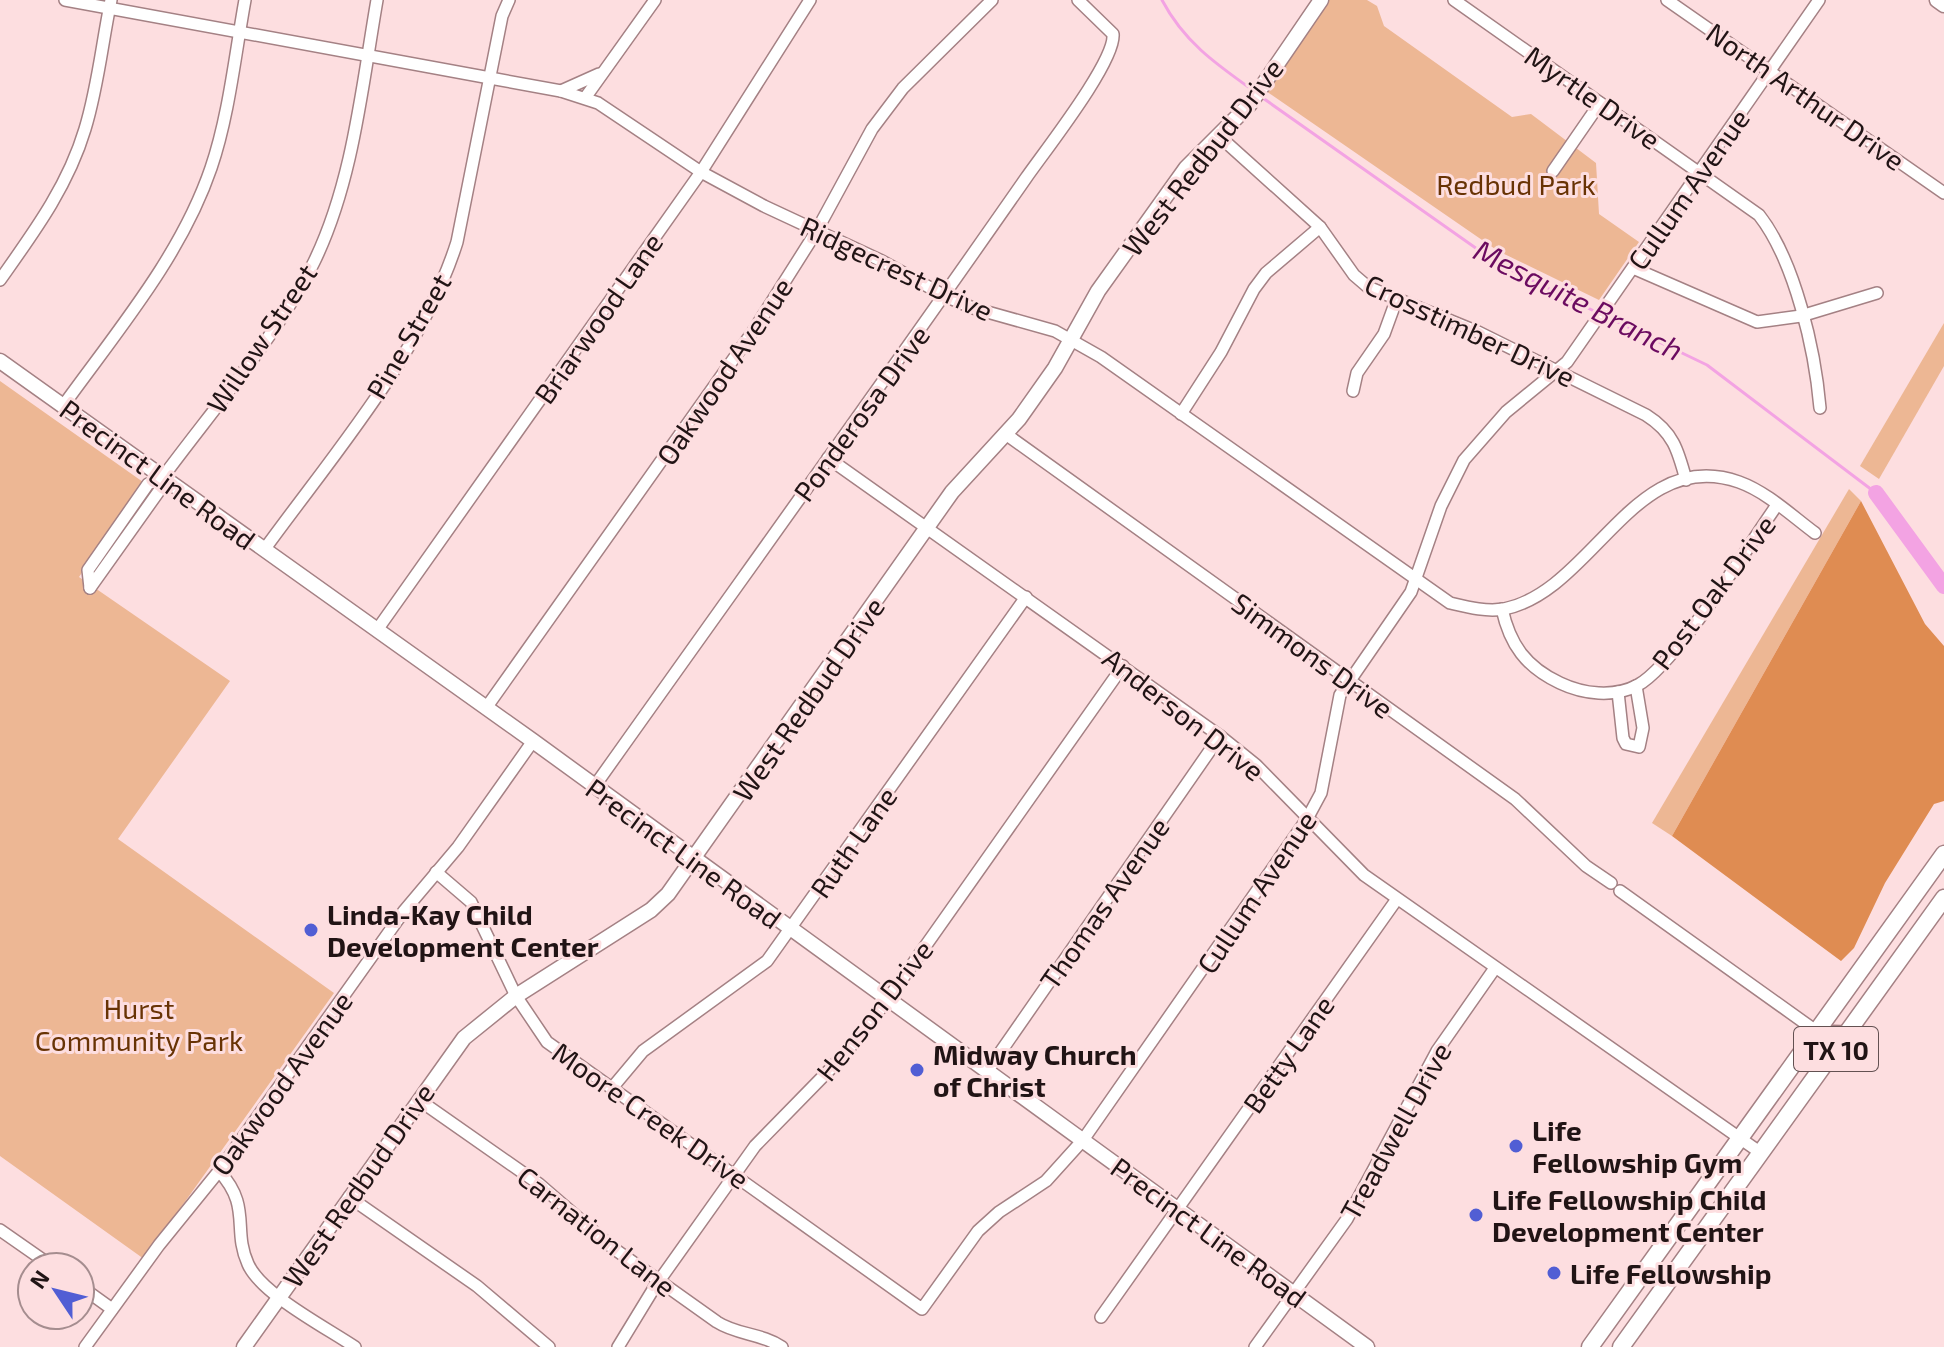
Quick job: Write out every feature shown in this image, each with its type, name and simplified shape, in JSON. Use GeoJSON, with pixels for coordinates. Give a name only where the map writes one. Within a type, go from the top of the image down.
{"type":"FeatureCollection","features":[{"type":"Feature","properties":{"kind":"main road","name":"TX 10"},"geometry":{"type":"LineString","coordinates":[[1590,1347],[1943,857]]}},
{"type":"Feature","properties":{"kind":"main road","name":"TX 10"},"geometry":{"type":"LineString","coordinates":[[1621,1347],[1944,898]]}},
{"type":"Feature","properties":{"kind":"street","name":"Ridgecrest Drive"},"geometry":{"type":"LineString","coordinates":[[65,0],[110,5],[239,34],[561,91],[585,98],[609,110],[701,172],[816,232],[882,261],[945,296],[1071,339],[1450,603],[1502,609],[1534,597],[1649,496],[1686,480],[1718,478],[1737,481],[1815,533]]}},
{"type":"Feature","properties":{"kind":"street"},"geometry":{"type":"LineString","coordinates":[[63,406],[157,273],[197,205],[217,148],[245,0]]}},
{"type":"Feature","properties":{"kind":"street","name":"Willow Street"},"geometry":{"type":"LineString","coordinates":[[163,477],[148,484],[88,570],[90,588],[159,491],[163,477],[285,311],[315,260],[344,173],[377,0]]}},
{"type":"Feature","properties":{"kind":"street","name":"Pine Street"},"geometry":{"type":"LineString","coordinates":[[264,550],[369,404],[436,297],[457,242],[502,16],[509,0]]}},
{"type":"Feature","properties":{"kind":"street"},"geometry":{"type":"LineString","coordinates":[[585,98],[655,0]]}},
{"type":"Feature","properties":{"kind":"street","name":"Briarwood Lane"},"geometry":{"type":"LineString","coordinates":[[377,630],[701,172],[810,0]]}},
{"type":"Feature","properties":{"kind":"street","name":"Oakwood Avenue"},"geometry":{"type":"LineString","coordinates":[[486,708],[754,330],[816,232],[852,162],[903,88],[992,0]]}},
{"type":"Feature","properties":{"kind":"street","name":"Ponderosa Drive"},"geometry":{"type":"LineString","coordinates":[[594,787],[945,296],[1113,48],[1113,34],[1078,0]]}},
{"type":"Feature","properties":{"kind":"street","name":"West Redbud Drive"},"geometry":{"type":"LineString","coordinates":[[244,1347],[464,1038],[516,996],[651,910],[694,860],[928,528],[973,467],[1007,435],[1055,368],[1098,291],[1186,168],[1250,104],[1321,0]]}},
{"type":"Feature","properties":{"kind":"street","name":"Myrtle Drive"},"geometry":{"type":"LineString","coordinates":[[1454,0],[1745,203],[1767,225],[1779,246],[1801,316],[1817,374],[1820,408]]}},
{"type":"Feature","properties":{"kind":"street","name":"North Arthur Drive"},"geometry":{"type":"LineString","coordinates":[[1667,0],[1944,193]]}},
{"type":"Feature","properties":{"kind":"street","name":"Cullum Avenue"},"geometry":{"type":"LineString","coordinates":[[922,1309],[978,1231],[999,1212],[1046,1181],[1083,1140],[1307,819],[1321,793],[1334,710],[1349,680],[1416,582],[1441,506],[1464,460],[1506,412],[1558,371],[1819,0]]}},
{"type":"Feature","properties":{"kind":"street"},"geometry":{"type":"LineString","coordinates":[[1937,0],[1944,5]]}},
{"type":"Feature","properties":{"kind":"street"},"geometry":{"type":"LineString","coordinates":[[0,280],[54,201],[79,147],[93,97],[110,5]]}},
{"type":"Feature","properties":{"kind":"street"},"geometry":{"type":"LineString","coordinates":[[561,91],[603,72]]}},
{"type":"Feature","properties":{"kind":"street"},"geometry":{"type":"LineString","coordinates":[[1553,171],[1600,103]]}},
{"type":"Feature","properties":{"kind":"street","name":"Crosstimber Drive"},"geometry":{"type":"LineString","coordinates":[[1219,136],[1320,227],[1354,275],[1396,301],[1478,332],[1661,424],[1677,443],[1686,480]]}},
{"type":"Feature","properties":{"kind":"street"},"geometry":{"type":"LineString","coordinates":[[1181,414],[1221,352],[1254,289],[1266,273],[1320,227]]}},
{"type":"Feature","properties":{"kind":"street"},"geometry":{"type":"LineString","coordinates":[[1633,268],[1747,319],[1777,322],[1877,293]]}},
{"type":"Feature","properties":{"kind":"street"},"geometry":{"type":"LineString","coordinates":[[1353,391],[1357,373],[1384,334],[1396,301]]}},
{"type":"Feature","properties":{"kind":"street","name":"Precinct Line Road"},"geometry":{"type":"LineString","coordinates":[[0,361],[533,741],[1367,1347]]}},
{"type":"Feature","properties":{"kind":"street","name":"Simmons Drive"},"geometry":{"type":"LineString","coordinates":[[1007,435],[1515,799],[1586,866],[1816,1031]]}},
{"type":"Feature","properties":{"kind":"street","name":"Anderson Drive"},"geometry":{"type":"LineString","coordinates":[[828,458],[1220,736],[1256,765],[1364,875],[1761,1153]]}},
{"type":"Feature","properties":{"kind":"street","name":"Post Oak Drive"},"geometry":{"type":"LineString","coordinates":[[1502,609],[1515,648],[1528,663],[1571,688],[1588,692],[1618,692],[1636,686],[1674,651],[1777,505]]}},
{"type":"Feature","properties":{"kind":"street","name":"Ruth Lane"},"geometry":{"type":"LineString","coordinates":[[612,1088],[643,1051],[760,967],[790,930],[1026,597]]}},
{"type":"Feature","properties":{"kind":"street","name":"Henson Drive"},"geometry":{"type":"LineString","coordinates":[[618,1347],[659,1281],[755,1146],[844,1055],[888,999],[1123,666]]}},
{"type":"Feature","properties":{"kind":"street"},"geometry":{"type":"LineString","coordinates":[[1618,692],[1626,744],[1639,747],[1643,728],[1636,686]]}},
{"type":"Feature","properties":{"kind":"street","name":"Thomas Avenue"},"geometry":{"type":"LineString","coordinates":[[988,1070],[1220,736]]}},
{"type":"Feature","properties":{"kind":"street","name":"Oakwood Avenue"},"geometry":{"type":"LineString","coordinates":[[85,1347],[219,1171],[404,911],[458,847],[533,741]]}},
{"type":"Feature","properties":{"kind":"street","name":"Moore Creek Drive"},"geometry":{"type":"LineString","coordinates":[[436,872],[471,902],[516,996],[547,1042],[922,1309]]}},
{"type":"Feature","properties":{"kind":"street","name":"Betty Lane"},"geometry":{"type":"LineString","coordinates":[[1101,1317],[1397,899]]}},
{"type":"Feature","properties":{"kind":"street","name":"Treadwell Drive"},"geometry":{"type":"LineString","coordinates":[[1255,1347],[1347,1219],[1437,1051],[1495,968]]}},
{"type":"Feature","properties":{"kind":"street"},"geometry":{"type":"LineString","coordinates":[[1816,1031],[1848,1032]]}},
{"type":"Feature","properties":{"kind":"street","name":"Carnation Lane"},"geometry":{"type":"LineString","coordinates":[[419,1100],[539,1184],[613,1248],[725,1327],[777,1346]]}},
{"type":"Feature","properties":{"kind":"street"},"geometry":{"type":"LineString","coordinates":[[219,1171],[238,1200],[248,1265],[255,1277],[355,1347]]}},
{"type":"Feature","properties":{"kind":"street"},"geometry":{"type":"LineString","coordinates":[[349,1197],[477,1286],[549,1347]]}},
{"type":"Feature","properties":{"kind":"street"},"geometry":{"type":"LineString","coordinates":[[0,1230],[30,1251]]}},
{"type":"Feature","properties":{"kind":"street"},"geometry":{"type":"LineString","coordinates":[[96,1298],[112,1309]]}},
{"type":"Feature","properties":{"kind":"green space","name":"Redbud Park"},"geometry":{"type":"Polygon","coordinates":[[[1329,0],[1367,0],[1377,6],[1384,26],[1512,117],[1531,114],[1596,163],[1599,214],[1639,242],[1599,300],[1498,251],[1266,91],[1329,0]]]}},
{"type":"Feature","properties":{"kind":"green space"},"geometry":{"type":"Polygon","coordinates":[[[1944,323],[1944,366],[1879,479],[1860,466],[1944,323]]]}},
{"type":"Feature","properties":{"kind":"green space","name":"Hurst Community Park"},"geometry":{"type":"Polygon","coordinates":[[[0,381],[143,482],[79,577],[230,681],[118,839],[334,993],[144,1259],[0,1156],[0,381]]]}},
{"type":"Feature","properties":{"kind":"green space"},"geometry":{"type":"Polygon","coordinates":[[[1849,489],[1861,501],[1672,836],[1652,823],[1849,489]]]}},
{"type":"Feature","properties":{"kind":"shaded area"},"geometry":{"type":"Polygon","coordinates":[[[1861,501],[1925,624],[1944,646],[1944,801],[1934,804],[1885,883],[1854,948],[1841,961],[1672,836],[1861,501]]]}},
{"type":"Feature","properties":{"kind":"waterway","name":"Mesquite Branch"},"geometry":{"type":"LineString","coordinates":[[1162,0],[1191,40],[1254,91]]}},
{"type":"Feature","properties":{"kind":"waterway","name":"Mesquite Branch"},"geometry":{"type":"LineString","coordinates":[[1260,96],[1497,263],[1596,312]]}},
{"type":"Feature","properties":{"kind":"waterway","name":"Mesquite Branch"},"geometry":{"type":"LineString","coordinates":[[1603,315],[1707,365],[1876,493]]}},
{"type":"Feature","properties":{"kind":"waterway","name":"Mesquite Branch"},"geometry":{"type":"LineString","coordinates":[[1876,493],[1944,586]]}},
{"type":"Feature","properties":{"kind":"place","name":"Linda-Kay Child Development Center"},"geometry":{"type":"Point","coordinates":[311,930]}},
{"type":"Feature","properties":{"kind":"place","name":"Midway Church of Christ"},"geometry":{"type":"Point","coordinates":[917,1070]}},
{"type":"Feature","properties":{"kind":"place","name":"Life Fellowship Gym"},"geometry":{"type":"Point","coordinates":[1516,1146]}},
{"type":"Feature","properties":{"kind":"place","name":"Life Fellowship Child Development Center"},"geometry":{"type":"Point","coordinates":[1476,1215]}},
{"type":"Feature","properties":{"kind":"place","name":"Life Fellowship"},"geometry":{"type":"Point","coordinates":[1554,1273]}}]}
